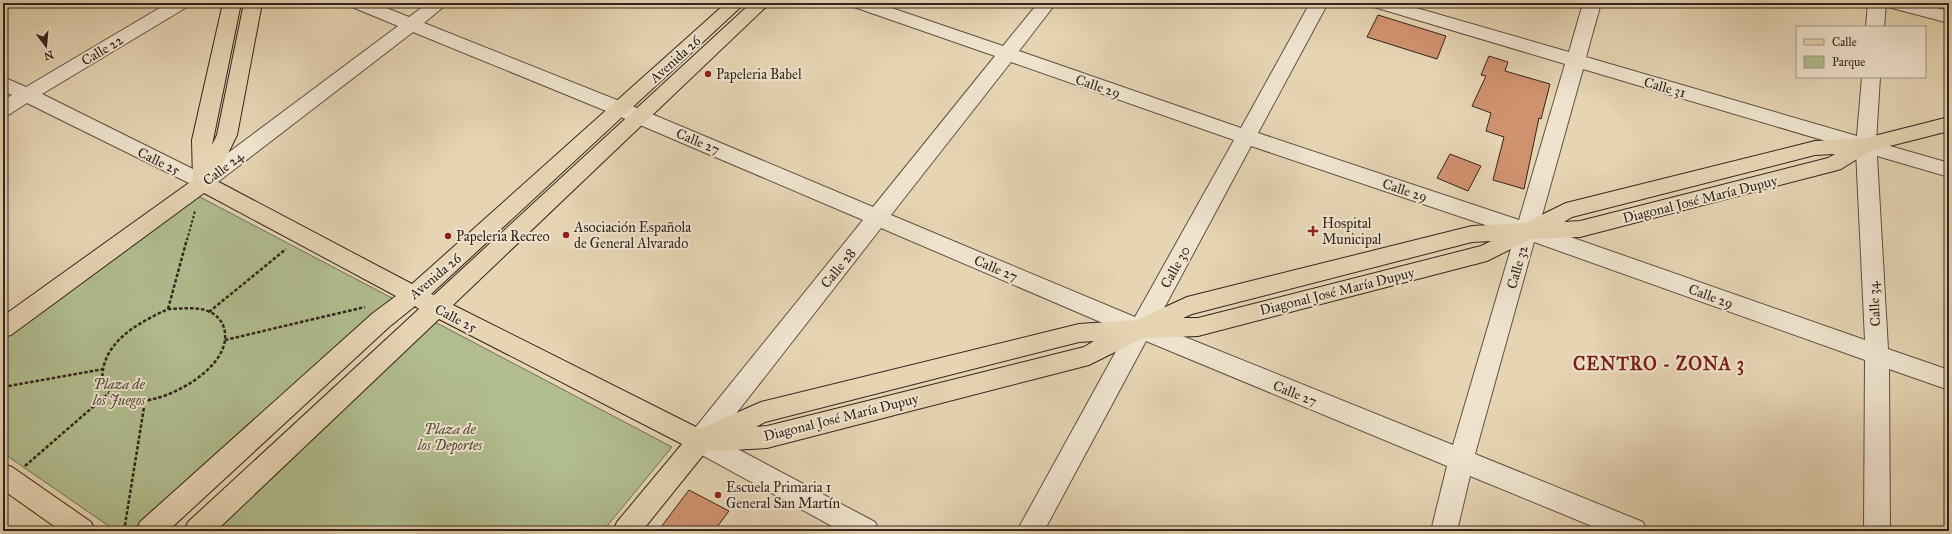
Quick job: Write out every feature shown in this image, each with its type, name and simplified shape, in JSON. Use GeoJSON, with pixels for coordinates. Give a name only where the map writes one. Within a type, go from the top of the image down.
{"type":"FeatureCollection","features":[{"type":"Feature","properties":{"kind":"main road"},"geometry":{"type":"LineString","coordinates":[[203,183],[202,140],[232,3]]}},
{"type":"Feature","properties":{"kind":"main road"},"geometry":{"type":"LineString","coordinates":[[203,183],[227,135],[253,3]]}},
{"type":"Feature","properties":{"kind":"main road","name":"Avenida 26"},"geometry":{"type":"LineString","coordinates":[[197,531],[436,308],[630,113],[736,3]]}},
{"type":"Feature","properties":{"kind":"main road","name":"Avenida 26"},"geometry":{"type":"LineString","coordinates":[[149,531],[381,320],[432,281],[761,3]]}},
{"type":"Feature","properties":{"kind":"main road","name":"Diagonal José María Dupuy"},"geometry":{"type":"LineString","coordinates":[[700,441],[775,435],[1088,355],[1140,329],[1198,327],[1487,253],[1528,231],[1580,229],[1834,164],[1866,145],[1949,124]]}},
{"type":"Feature","properties":{"kind":"main road","name":"Calle 25"},"geometry":{"type":"LineString","coordinates":[[203,183],[436,308],[700,441]]}},
{"type":"Feature","properties":{"kind":"main road","name":"Calle 24"},"geometry":{"type":"LineString","coordinates":[[3,328],[203,183]]}},
{"type":"Feature","properties":{"kind":"main road","name":"Calle 28"},"geometry":{"type":"LineString","coordinates":[[626,531],[700,441]]}},
{"type":"Feature","properties":{"kind":"main road"},"geometry":{"type":"LineString","coordinates":[[6,477],[82,531]]}},
{"type":"Feature","properties":{"kind":"street","name":"Calle 22"},"geometry":{"type":"LineString","coordinates":[[3,110],[180,3]]}},
{"type":"Feature","properties":{"kind":"street","name":"Calle 27"},"geometry":{"type":"LineString","coordinates":[[358,3],[630,113],[1140,329],[1634,531]]}},
{"type":"Feature","properties":{"kind":"street","name":"Calle 24"},"geometry":{"type":"LineString","coordinates":[[203,183],[439,3]]}},
{"type":"Feature","properties":{"kind":"street","name":"Calle 29"},"geometry":{"type":"LineString","coordinates":[[860,3],[1247,137],[1528,231],[1949,380]]}},
{"type":"Feature","properties":{"kind":"street","name":"Calle 28"},"geometry":{"type":"LineString","coordinates":[[700,441],[1047,3]]}},
{"type":"Feature","properties":{"kind":"street","name":"Calle 30"},"geometry":{"type":"LineString","coordinates":[[1030,531],[1319,3]]}},
{"type":"Feature","properties":{"kind":"street","name":"Calle 31"},"geometry":{"type":"LineString","coordinates":[[1380,3],[1949,170]]}},
{"type":"Feature","properties":{"kind":"street","name":"Calle 32"},"geometry":{"type":"LineString","coordinates":[[1444,531],[1461,460],[1528,231],[1592,3]]}},
{"type":"Feature","properties":{"kind":"street"},"geometry":{"type":"LineString","coordinates":[[1875,26],[1877,3]]}},
{"type":"Feature","properties":{"kind":"street"},"geometry":{"type":"LineString","coordinates":[[1894,3],[1949,17]]}},
{"type":"Feature","properties":{"kind":"street","name":"Calle 34"},"geometry":{"type":"LineString","coordinates":[[1871,78],[1866,145],[1877,355],[1877,531]]}},
{"type":"Feature","properties":{"kind":"street","name":"Calle 25"},"geometry":{"type":"LineString","coordinates":[[3,83],[203,183]]}},
{"type":"Feature","properties":{"kind":"street","name":"Calle 25"},"geometry":{"type":"LineString","coordinates":[[700,441],[866,531]]}},
{"type":"Feature","properties":{"kind":"path"},"geometry":{"type":"LineString","coordinates":[[168,309],[203,183]]}},
{"type":"Feature","properties":{"kind":"path"},"geometry":{"type":"LineString","coordinates":[[209,312],[302,236]]}},
{"type":"Feature","properties":{"kind":"path"},"geometry":{"type":"LineString","coordinates":[[225,340],[368,306]]}},
{"type":"Feature","properties":{"kind":"path"},"geometry":{"type":"LineString","coordinates":[[168,309],[186,309],[209,312],[221,320],[226,332],[225,340],[219,356],[203,374],[184,388],[162,397],[146,401],[126,400],[109,393],[102,381],[105,359],[122,337],[140,324],[168,309]]}},
{"type":"Feature","properties":{"kind":"path"},"geometry":{"type":"LineString","coordinates":[[3,387],[104,370]]}},
{"type":"Feature","properties":{"kind":"path"},"geometry":{"type":"LineString","coordinates":[[6,477],[109,393]]}},
{"type":"Feature","properties":{"kind":"path"},"geometry":{"type":"LineString","coordinates":[[124,531],[146,401]]}},
{"type":"Feature","properties":{"kind":"green space","name":"Plaza de los Juegos"},"geometry":{"type":"Polygon","coordinates":[[[198,196],[392,298],[131,531],[116,531],[3,453],[3,338],[198,196]]]}},
{"type":"Feature","properties":{"kind":"green space","name":"Plaza de los Deportes"},"geometry":{"type":"Polygon","coordinates":[[[435,322],[672,447],[603,531],[211,531],[435,322]]]}},
{"type":"Feature","properties":{"kind":"building"},"geometry":{"type":"Polygon","coordinates":[[[1378,15],[1446,36],[1437,59],[1367,37],[1378,15]]]}},
{"type":"Feature","properties":{"kind":"building"},"geometry":{"type":"Polygon","coordinates":[[[1489,56],[1508,62],[1505,71],[1550,84],[1541,119],[1539,118],[1524,189],[1493,180],[1504,137],[1486,131],[1491,113],[1472,106],[1486,76],[1481,75],[1489,56]]]}},
{"type":"Feature","properties":{"kind":"building"},"geometry":{"type":"Polygon","coordinates":[[[1450,154],[1481,166],[1468,191],[1437,178],[1450,154]]]}},
{"type":"Feature","properties":{"kind":"building"},"geometry":{"type":"Polygon","coordinates":[[[689,490],[729,511],[714,531],[658,531],[689,490]]]}},
{"type":"Feature","properties":{"kind":"place","name":"Papeleria Babel"},"geometry":{"type":"Point","coordinates":[708,74]}},
{"type":"Feature","properties":{"kind":"place","name":"Hospital Municipal"},"geometry":{"type":"Point","coordinates":[1313,231]}},
{"type":"Feature","properties":{"kind":"place","name":"Asociación Española de General Alvarado"},"geometry":{"type":"Point","coordinates":[566,235]}},
{"type":"Feature","properties":{"kind":"place","name":"Papeleria Recreo"},"geometry":{"type":"Point","coordinates":[448,236]}},
{"type":"Feature","properties":{"kind":"place","name":"Escuela Primaria 1 General San Martín"},"geometry":{"type":"Point","coordinates":[718,495]}},
{"type":"Feature","properties":{"kind":"district","name":"CENTRO - ZONA 3"},"geometry":{"type":"Point","coordinates":[1659,364]}}]}
